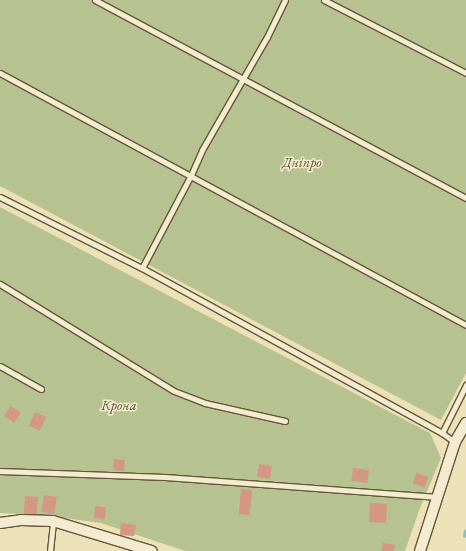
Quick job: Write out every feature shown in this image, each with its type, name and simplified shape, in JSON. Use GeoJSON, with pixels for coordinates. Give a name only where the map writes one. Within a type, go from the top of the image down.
{"type":"FeatureCollection","features":[{"type":"Feature","properties":{"kind":"street"},"geometry":{"type":"LineString","coordinates":[[420,551],[439,497],[455,442],[466,423]]}},
{"type":"Feature","properties":{"kind":"street"},"geometry":{"type":"LineString","coordinates":[[0,523],[21,520],[53,522],[152,551]]}},
{"type":"Feature","properties":{"kind":"lane"},"geometry":{"type":"LineString","coordinates":[[95,0],[466,198]]}},
{"type":"Feature","properties":{"kind":"lane"},"geometry":{"type":"LineString","coordinates":[[142,268],[191,176],[202,150],[267,37],[285,0]]}},
{"type":"Feature","properties":{"kind":"lane"},"geometry":{"type":"LineString","coordinates":[[324,0],[466,73]]}},
{"type":"Feature","properties":{"kind":"lane"},"geometry":{"type":"LineString","coordinates":[[0,73],[466,325]]}},
{"type":"Feature","properties":{"kind":"lane"},"geometry":{"type":"LineString","coordinates":[[0,197],[142,268],[442,433],[455,442]]}},
{"type":"Feature","properties":{"kind":"lane"},"geometry":{"type":"LineString","coordinates":[[0,284],[174,391],[205,403],[285,421]]}},
{"type":"Feature","properties":{"kind":"lane"},"geometry":{"type":"LineString","coordinates":[[0,366],[41,389]]}},
{"type":"Feature","properties":{"kind":"lane"},"geometry":{"type":"LineString","coordinates":[[442,433],[466,385]]}},
{"type":"Feature","properties":{"kind":"lane"},"geometry":{"type":"LineString","coordinates":[[0,471],[165,477],[439,497]]}},
{"type":"Feature","properties":{"kind":"lane"},"geometry":{"type":"LineString","coordinates":[[50,551],[53,522]]}},
{"type":"Feature","properties":{"kind":"green space","name":"Дніпро"},"geometry":{"type":"Polygon","coordinates":[[[0,0],[466,0],[466,373],[441,420],[0,186],[0,0]]]}},
{"type":"Feature","properties":{"kind":"green space","name":"Крона"},"geometry":{"type":"Polygon","coordinates":[[[0,207],[430,433],[441,458],[420,508],[405,551],[185,551],[101,523],[43,515],[0,513],[0,207]]]}},
{"type":"Feature","properties":{"kind":"building"},"geometry":{"type":"Polygon","coordinates":[[[11,406],[21,413],[14,423],[4,416],[11,406]]]}},
{"type":"Feature","properties":{"kind":"building"},"geometry":{"type":"Polygon","coordinates":[[[35,412],[46,417],[40,431],[29,426],[35,412]]]}},
{"type":"Feature","properties":{"kind":"building"},"geometry":{"type":"Polygon","coordinates":[[[114,459],[125,460],[124,471],[113,470],[114,459]]]}},
{"type":"Feature","properties":{"kind":"building"},"geometry":{"type":"Polygon","coordinates":[[[259,464],[272,466],[270,479],[257,477],[259,464]]]}},
{"type":"Feature","properties":{"kind":"building"},"geometry":{"type":"Polygon","coordinates":[[[353,468],[369,470],[367,483],[351,481],[353,468]]]}},
{"type":"Feature","properties":{"kind":"building"},"geometry":{"type":"Polygon","coordinates":[[[416,473],[428,477],[425,487],[413,483],[416,473]]]}},
{"type":"Feature","properties":{"kind":"building"},"geometry":{"type":"Polygon","coordinates":[[[241,489],[252,490],[250,515],[239,514],[241,489]]]}},
{"type":"Feature","properties":{"kind":"building"},"geometry":{"type":"Polygon","coordinates":[[[44,495],[57,497],[54,514],[41,512],[44,495]]]}},
{"type":"Feature","properties":{"kind":"building"},"geometry":{"type":"Polygon","coordinates":[[[25,496],[38,497],[36,519],[23,518],[25,496]]]}},
{"type":"Feature","properties":{"kind":"building"},"geometry":{"type":"Polygon","coordinates":[[[370,503],[387,504],[386,523],[369,522],[370,503]]]}},
{"type":"Feature","properties":{"kind":"building"},"geometry":{"type":"Polygon","coordinates":[[[95,506],[106,507],[105,519],[94,518],[95,506]]]}},
{"type":"Feature","properties":{"kind":"building"},"geometry":{"type":"Polygon","coordinates":[[[121,523],[136,525],[134,536],[120,535],[121,523]]]}},
{"type":"Feature","properties":{"kind":"building"},"geometry":{"type":"Polygon","coordinates":[[[383,543],[395,545],[394,551],[381,551],[383,543]]]}},
{"type":"Feature","properties":{"kind":"waterway"},"geometry":{"type":"LineString","coordinates":[[465,536],[466,532]]}}]}
